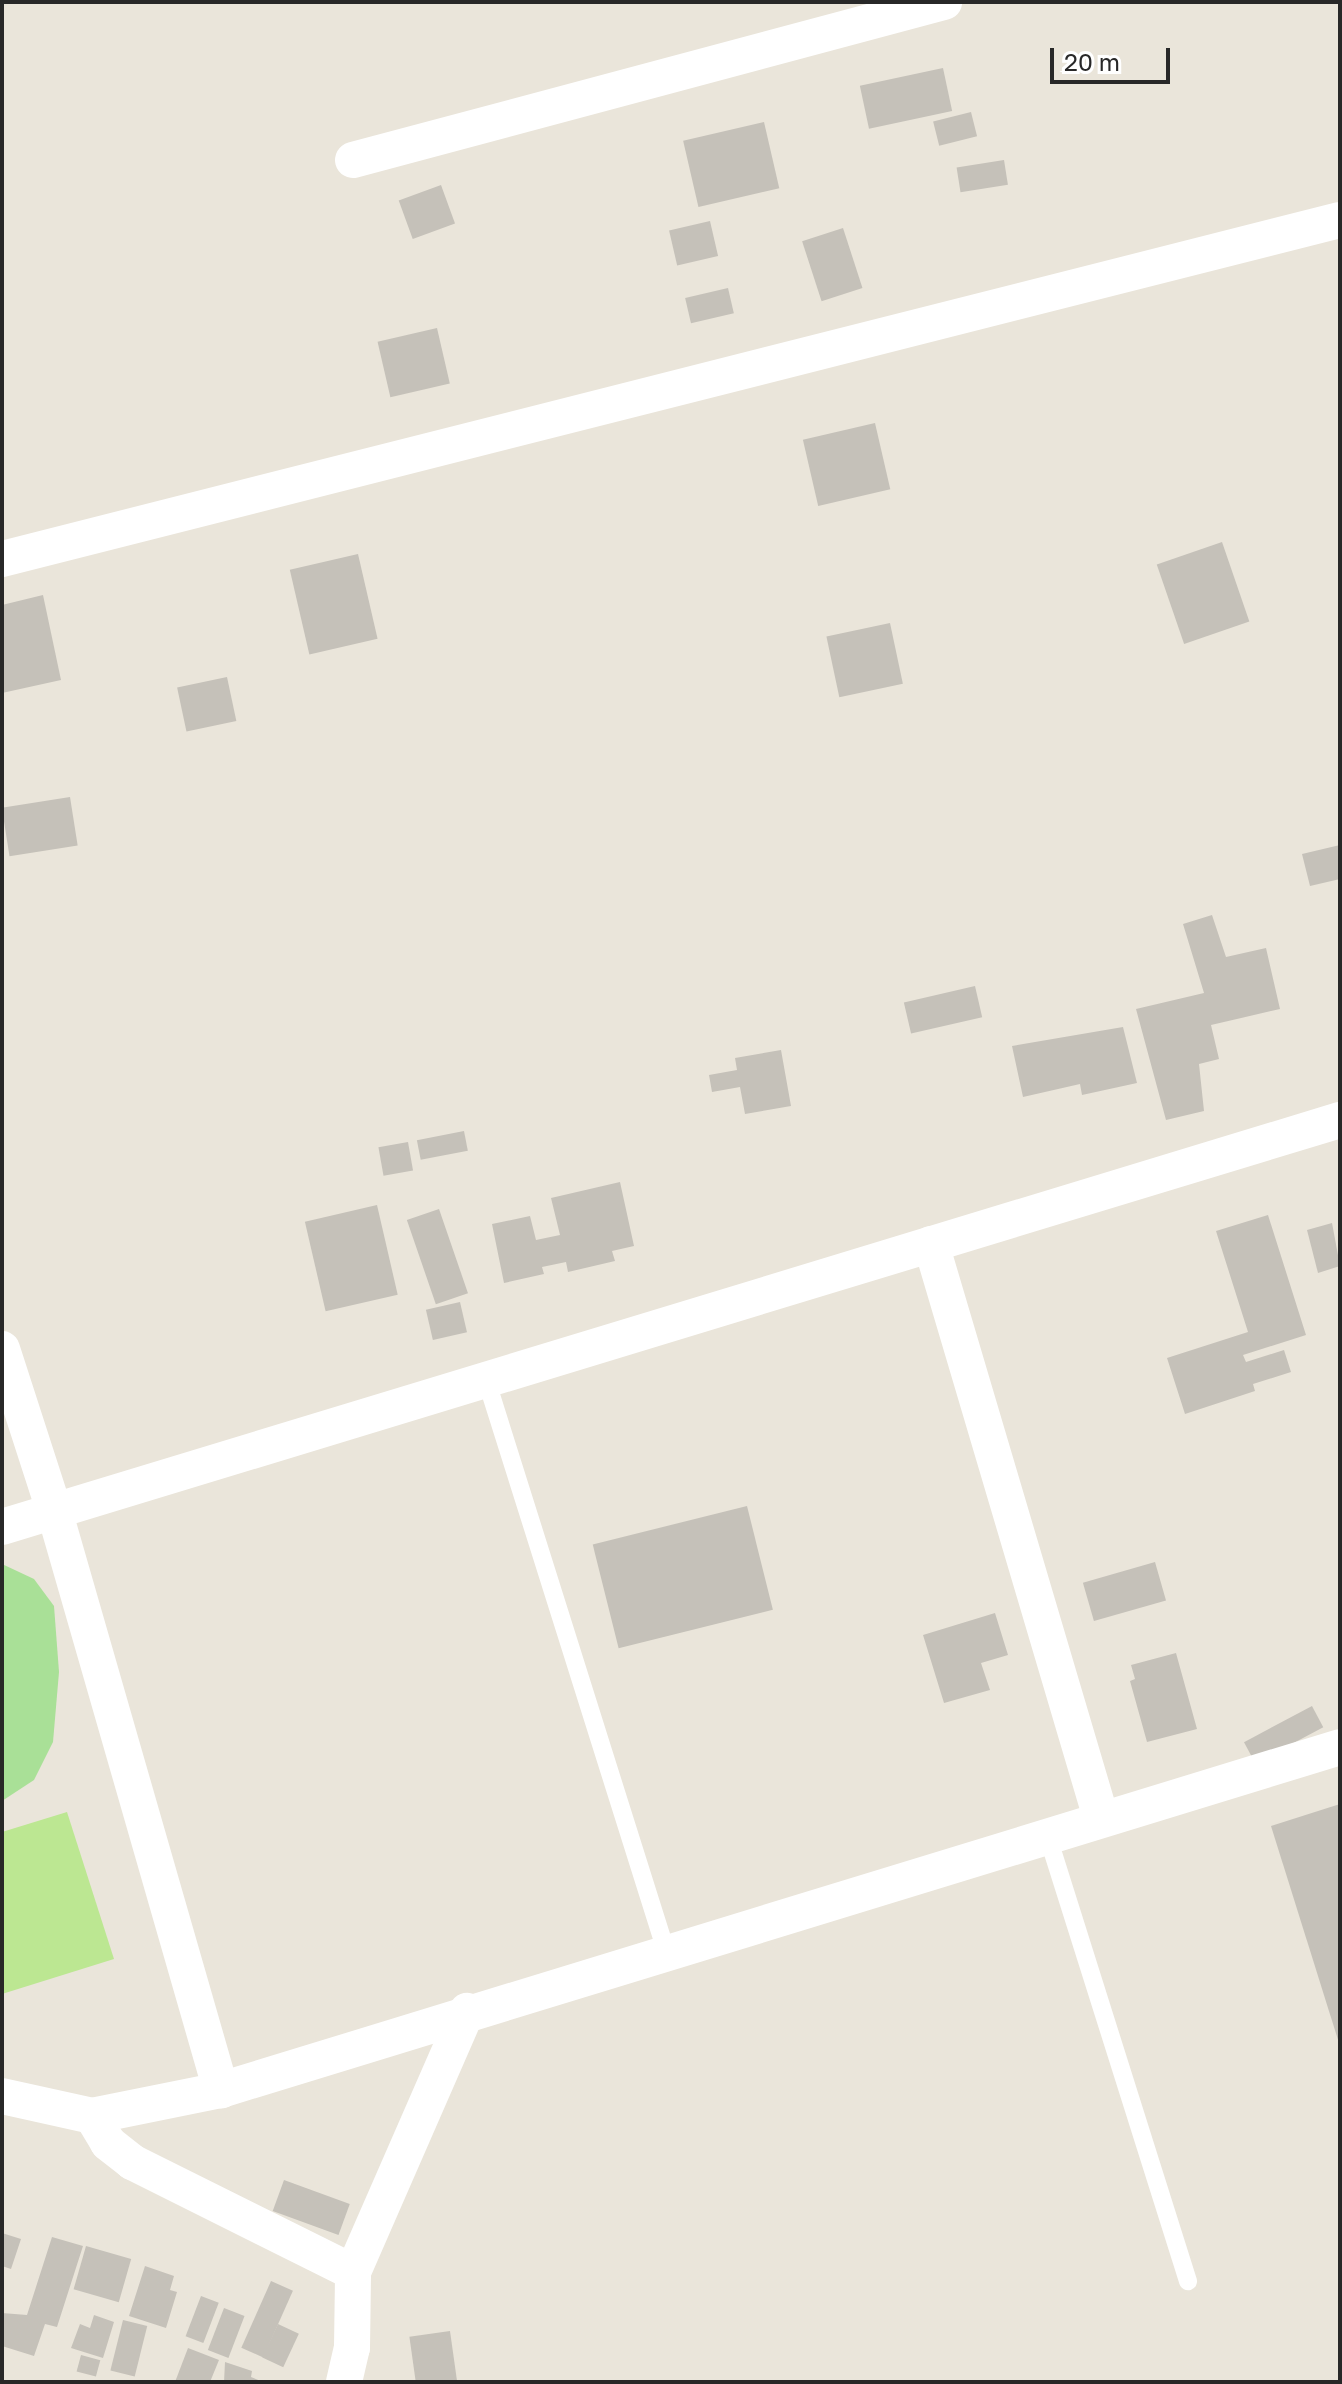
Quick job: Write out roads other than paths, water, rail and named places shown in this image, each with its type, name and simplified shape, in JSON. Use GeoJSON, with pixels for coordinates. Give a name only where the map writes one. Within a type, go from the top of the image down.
{"type":"FeatureCollection","features":[{"type":"Feature","properties":{"kind":"street"},"geometry":{"type":"LineString","coordinates":[[353,160],[944,2]]}},
{"type":"Feature","properties":{"kind":"street"},"geometry":{"type":"LineString","coordinates":[[2,559],[1340,220]]}},
{"type":"Feature","properties":{"kind":"street"},"geometry":{"type":"LineString","coordinates":[[2,1527],[1340,1120]]}},
{"type":"Feature","properties":{"kind":"street"},"geometry":{"type":"LineString","coordinates":[[931,1244],[1101,1818]]}},
{"type":"Feature","properties":{"kind":"street"},"geometry":{"type":"LineString","coordinates":[[2,1349],[54,1510],[221,2090]]}},
{"type":"Feature","properties":{"kind":"street"},"geometry":{"type":"LineString","coordinates":[[2,2096],[92,2116],[221,2090],[467,2011],[1340,1747]]}},
{"type":"Feature","properties":{"kind":"street"},"geometry":{"type":"LineString","coordinates":[[344,2382],[352,2348],[353,2272],[467,2011]]}},
{"type":"Feature","properties":{"kind":"street"},"geometry":{"type":"LineString","coordinates":[[92,2116],[108,2143],[132,2162],[353,2272]]}},
{"type":"Feature","properties":{"kind":"lane"},"geometry":{"type":"LineString","coordinates":[[486,1379],[666,1951]]}},
{"type":"Feature","properties":{"kind":"lane"},"geometry":{"type":"LineString","coordinates":[[1047,1834],[1188,2281]]}}]}
